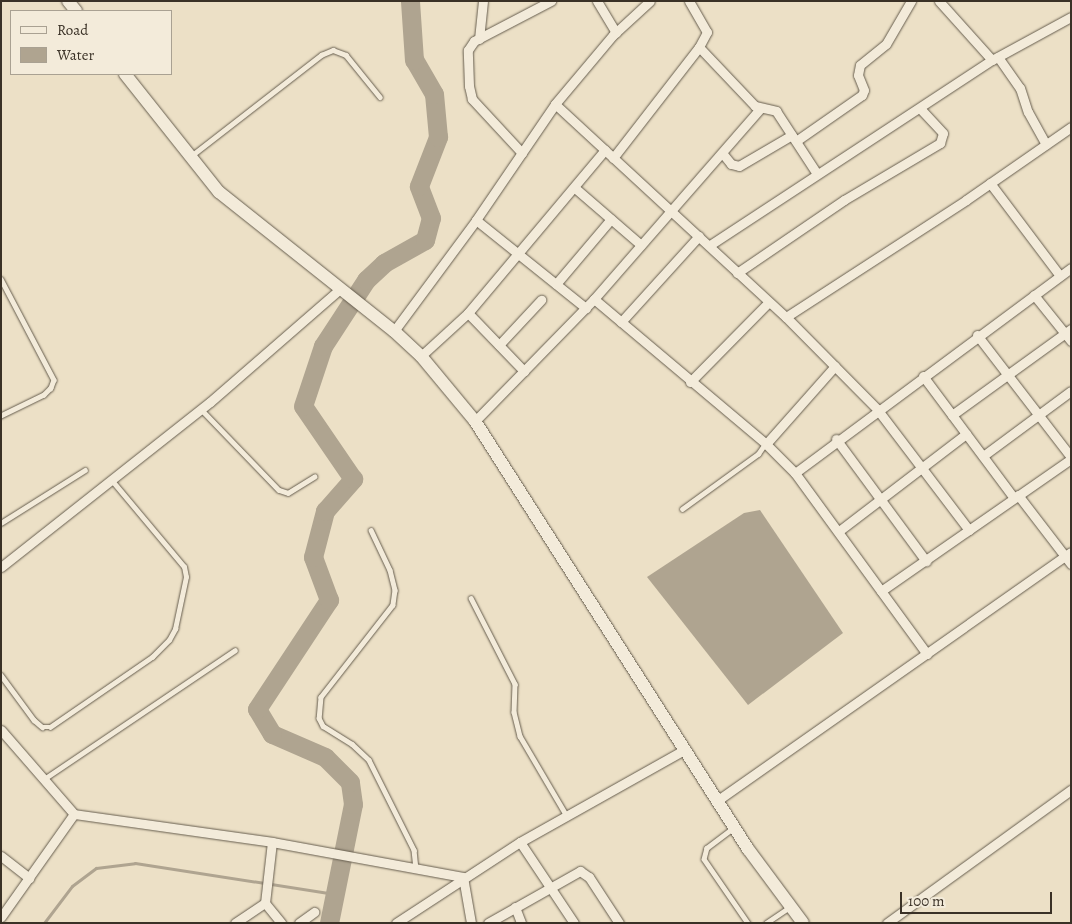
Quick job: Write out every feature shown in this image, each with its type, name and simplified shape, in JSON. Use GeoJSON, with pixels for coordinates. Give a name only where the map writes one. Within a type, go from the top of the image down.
{"type":"FeatureCollection","features":[{"type":"Feature","properties":{"kind":"main road"},"geometry":{"type":"LineString","coordinates":[[126,75],[219,192],[240,211],[394,331],[421,356],[475,421],[734,827],[803,923]]}},
{"type":"Feature","properties":{"kind":"street"},"geometry":{"type":"LineString","coordinates":[[479,38],[483,1]]}},
{"type":"Feature","properties":{"kind":"street"},"geometry":{"type":"LineString","coordinates":[[522,152],[470,93],[468,50],[470,45],[479,38],[552,1]]}},
{"type":"Feature","properties":{"kind":"street"},"geometry":{"type":"LineString","coordinates":[[597,1],[616,33]]}},
{"type":"Feature","properties":{"kind":"street"},"geometry":{"type":"LineString","coordinates":[[394,331],[476,220],[555,104],[616,33],[650,1]]}},
{"type":"Feature","properties":{"kind":"street"},"geometry":{"type":"LineString","coordinates":[[613,158],[699,47],[707,32],[688,1]]}},
{"type":"Feature","properties":{"kind":"street"},"geometry":{"type":"LineString","coordinates":[[723,154],[731,164],[739,166],[794,138],[862,95],[864,90],[857,70],[860,65],[886,44],[911,1]]}},
{"type":"Feature","properties":{"kind":"street"},"geometry":{"type":"LineString","coordinates":[[939,1],[1020,88],[1028,112],[1046,144]]}},
{"type":"Feature","properties":{"kind":"street"},"geometry":{"type":"LineString","coordinates":[[710,245],[995,59],[1071,17]]}},
{"type":"Feature","properties":{"kind":"street"},"geometry":{"type":"LineString","coordinates":[[699,47],[760,109]]}},
{"type":"Feature","properties":{"kind":"street"},"geometry":{"type":"LineString","coordinates":[[555,104],[710,245],[737,273],[786,317],[877,409],[924,468],[969,530]]}},
{"type":"Feature","properties":{"kind":"street"},"geometry":{"type":"LineString","coordinates":[[475,421],[586,308],[723,154],[760,109],[768,107],[776,111],[817,174]]}},
{"type":"Feature","properties":{"kind":"street"},"geometry":{"type":"LineString","coordinates":[[737,273],[844,200],[940,143],[943,133],[921,109]]}},
{"type":"Feature","properties":{"kind":"street"},"geometry":{"type":"LineString","coordinates":[[786,317],[990,183],[1071,127]]}},
{"type":"Feature","properties":{"kind":"street"},"geometry":{"type":"LineString","coordinates":[[421,356],[468,313],[605,150]]}},
{"type":"Feature","properties":{"kind":"street"},"geometry":{"type":"LineString","coordinates":[[990,183],[1060,276]]}},
{"type":"Feature","properties":{"kind":"street"},"geometry":{"type":"LineString","coordinates":[[575,188],[641,245]]}},
{"type":"Feature","properties":{"kind":"street"},"geometry":{"type":"LineString","coordinates":[[556,284],[611,219]]}},
{"type":"Feature","properties":{"kind":"street"},"geometry":{"type":"LineString","coordinates":[[476,220],[586,308]]}},
{"type":"Feature","properties":{"kind":"street"},"geometry":{"type":"LineString","coordinates":[[621,322],[699,236]]}},
{"type":"Feature","properties":{"kind":"street"},"geometry":{"type":"LineString","coordinates":[[795,473],[877,409],[1071,268]]}},
{"type":"Feature","properties":{"kind":"street"},"geometry":{"type":"LineString","coordinates":[[1,567],[112,482],[344,291]]}},
{"type":"Feature","properties":{"kind":"street"},"geometry":{"type":"LineString","coordinates":[[952,415],[1069,335],[1034,295]]}},
{"type":"Feature","properties":{"kind":"street"},"geometry":{"type":"LineString","coordinates":[[594,299],[690,382],[766,444],[795,473],[839,530],[927,654]]}},
{"type":"Feature","properties":{"kind":"street"},"geometry":{"type":"LineString","coordinates":[[499,345],[541,300]]}},
{"type":"Feature","properties":{"kind":"street"},"geometry":{"type":"LineString","coordinates":[[690,382],[768,302]]}},
{"type":"Feature","properties":{"kind":"street"},"geometry":{"type":"LineString","coordinates":[[468,313],[524,371]]}},
{"type":"Feature","properties":{"kind":"street"},"geometry":{"type":"LineString","coordinates":[[881,591],[1071,458],[977,335]]}},
{"type":"Feature","properties":{"kind":"street"},"geometry":{"type":"LineString","coordinates":[[766,444],[835,366]]}},
{"type":"Feature","properties":{"kind":"street"},"geometry":{"type":"LineString","coordinates":[[923,376],[1016,497],[1068,554],[1071,564]]}},
{"type":"Feature","properties":{"kind":"street"},"geometry":{"type":"LineString","coordinates":[[983,456],[1071,391]]}},
{"type":"Feature","properties":{"kind":"street"},"geometry":{"type":"LineString","coordinates":[[839,530],[924,468],[966,434]]}},
{"type":"Feature","properties":{"kind":"street"},"geometry":{"type":"LineString","coordinates":[[836,440],[926,561]]}},
{"type":"Feature","properties":{"kind":"street"},"geometry":{"type":"LineString","coordinates":[[718,800],[1068,554]]}},
{"type":"Feature","properties":{"kind":"street"},"geometry":{"type":"LineString","coordinates":[[1,730],[74,814],[272,842],[464,877]]}},
{"type":"Feature","properties":{"kind":"street"},"geometry":{"type":"LineString","coordinates":[[396,923],[520,842],[686,749]]}},
{"type":"Feature","properties":{"kind":"street"},"geometry":{"type":"LineString","coordinates":[[886,923],[1071,790]]}},
{"type":"Feature","properties":{"kind":"street"},"geometry":{"type":"LineString","coordinates":[[1,917],[74,814]]}},
{"type":"Feature","properties":{"kind":"street"},"geometry":{"type":"LineString","coordinates":[[235,923],[265,898],[272,842]]}},
{"type":"Feature","properties":{"kind":"street"},"geometry":{"type":"LineString","coordinates":[[520,842],[574,923]]}},
{"type":"Feature","properties":{"kind":"street"},"geometry":{"type":"LineString","coordinates":[[2,859],[29,878]]}},
{"type":"Feature","properties":{"kind":"street"},"geometry":{"type":"LineString","coordinates":[[488,923],[575,873],[586,873],[619,923]]}},
{"type":"Feature","properties":{"kind":"street"},"geometry":{"type":"LineString","coordinates":[[464,877],[471,923]]}},
{"type":"Feature","properties":{"kind":"street"},"geometry":{"type":"LineString","coordinates":[[265,898],[281,923]]}},
{"type":"Feature","properties":{"kind":"street"},"geometry":{"type":"LineString","coordinates":[[515,907],[521,923]]}},
{"type":"Feature","properties":{"kind":"street"},"geometry":{"type":"LineString","coordinates":[[299,923],[314,912]]}},
{"type":"Feature","properties":{"kind":"lane"},"geometry":{"type":"LineString","coordinates":[[190,157],[321,55],[333,50],[346,55],[380,97]]}},
{"type":"Feature","properties":{"kind":"lane"},"geometry":{"type":"LineString","coordinates":[[1,278],[54,380],[51,388],[44,395],[1,416]]}},
{"type":"Feature","properties":{"kind":"lane"},"geometry":{"type":"LineString","coordinates":[[201,409],[279,490],[288,493],[314,477]]}},
{"type":"Feature","properties":{"kind":"lane"},"geometry":{"type":"LineString","coordinates":[[682,509],[758,454],[766,444]]}},
{"type":"Feature","properties":{"kind":"lane"},"geometry":{"type":"LineString","coordinates":[[1,523],[85,470]]}},
{"type":"Feature","properties":{"kind":"lane"},"geometry":{"type":"LineString","coordinates":[[1,675],[34,720],[42,727],[50,727],[152,657],[169,640],[175,629],[186,577],[184,567],[112,482]]}},
{"type":"Feature","properties":{"kind":"lane"},"geometry":{"type":"LineString","coordinates":[[371,530],[390,570],[395,590],[393,605],[321,696],[319,718],[323,726],[352,744],[370,760],[414,850],[416,868]]}},
{"type":"Feature","properties":{"kind":"lane"},"geometry":{"type":"LineString","coordinates":[[471,598],[515,684],[514,712],[520,736],[567,816]]}},
{"type":"Feature","properties":{"kind":"lane"},"geometry":{"type":"LineString","coordinates":[[44,780],[234,650]]}},
{"type":"Feature","properties":{"kind":"lane"},"geometry":{"type":"LineString","coordinates":[[734,827],[707,848],[704,860],[748,923]]}},
{"type":"Feature","properties":{"kind":"lane"},"geometry":{"type":"LineString","coordinates":[[766,923],[791,906]]}},
{"type":"Feature","properties":{"kind":"water"},"geometry":{"type":"Polygon","coordinates":[[[760,510],[843,633],[748,705],[647,577],[744,513],[760,510]]]}},
{"type":"Feature","properties":{"kind":"waterway"},"geometry":{"type":"LineString","coordinates":[[329,923],[353,804],[350,782],[325,757],[272,734],[257,709],[329,600],[313,557],[325,511],[353,479],[303,406],[323,346],[366,280],[384,263],[425,240],[431,218],[419,186],[438,137],[434,94],[414,60],[410,1]]}},
{"type":"Feature","properties":{"kind":"waterway"},"geometry":{"type":"LineString","coordinates":[[44,923],[72,886],[96,868],[135,863],[335,894]]}}]}
